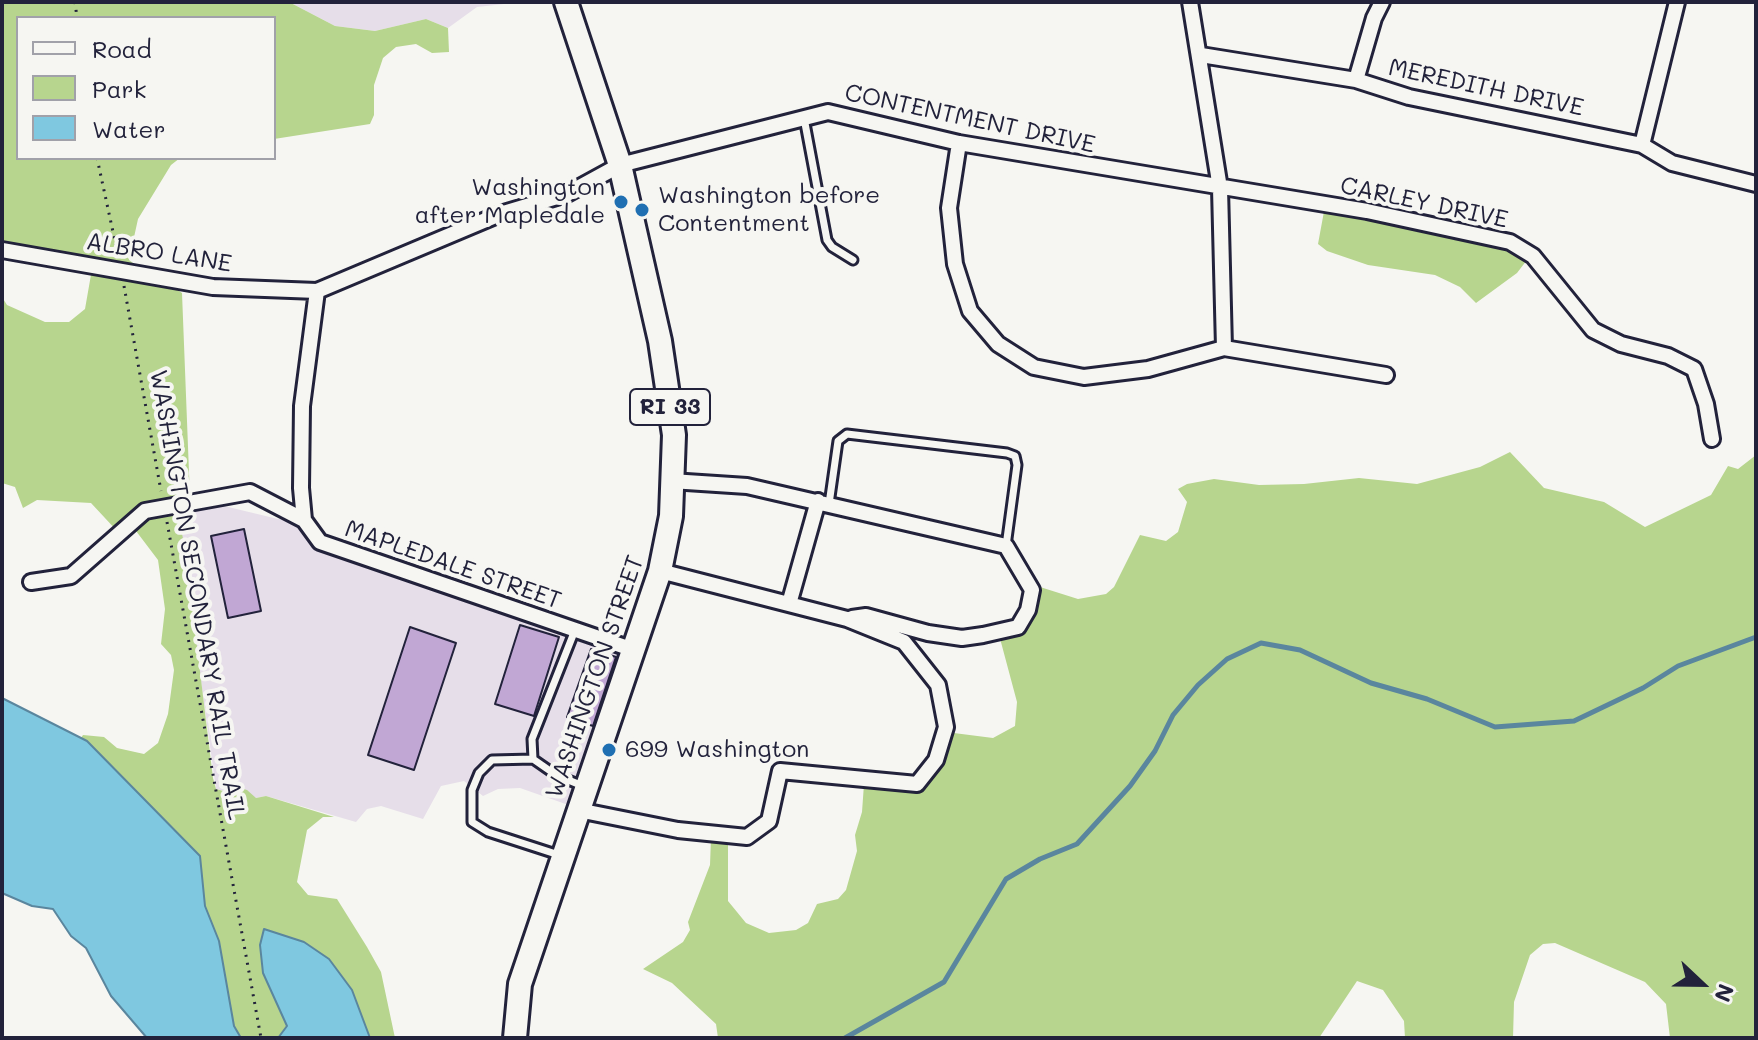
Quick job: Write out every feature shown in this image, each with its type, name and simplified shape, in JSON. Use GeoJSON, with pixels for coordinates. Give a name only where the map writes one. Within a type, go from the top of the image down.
{"type":"FeatureCollection","features":[{"type":"Feature","properties":{"kind":"main road","name":"WASHINGTON STREET"},"geometry":{"type":"LineString","coordinates":[[515,1038],[520,984],[660,571],[671,516],[674,435],[660,341],[620,165],[566,2]]}},
{"type":"Feature","properties":{"kind":"street"},"geometry":{"type":"LineString","coordinates":[[1190,2],[1201,55],[1220,188],[1224,348]]}},
{"type":"Feature","properties":{"kind":"street"},"geometry":{"type":"LineString","coordinates":[[1356,80],[1374,18],[1382,2]]}},
{"type":"Feature","properties":{"kind":"street"},"geometry":{"type":"LineString","coordinates":[[1642,145],[1677,2]]}},
{"type":"Feature","properties":{"kind":"street","name":"MEREDITH DRIVE"},"geometry":{"type":"LineString","coordinates":[[1201,55],[1356,80],[1409,97],[1642,145],[1672,163],[1756,184]]}},
{"type":"Feature","properties":{"kind":"street","name":"CONTENTMENT DRIVE"},"geometry":{"type":"LineString","coordinates":[[620,165],[828,112],[959,143],[1220,188]]}},
{"type":"Feature","properties":{"kind":"street"},"geometry":{"type":"LineString","coordinates":[[959,143],[949,208],[955,264],[970,311],[998,344],[1034,367],[1084,377],[1148,369],[1224,348],[1386,375]]}},
{"type":"Feature","properties":{"kind":"street","name":"ALBRO LANE"},"geometry":{"type":"LineString","coordinates":[[2,250],[213,287],[317,291],[500,214],[567,194],[620,165]]}},
{"type":"Feature","properties":{"kind":"street","name":"CARLEY DRIVE"},"geometry":{"type":"LineString","coordinates":[[1220,188],[1367,211],[1510,242],[1533,256],[1593,330],[1621,344],[1668,356],[1694,369],[1706,404],[1712,439]]}},
{"type":"Feature","properties":{"kind":"street"},"geometry":{"type":"LineString","coordinates":[[304,520],[302,406],[317,291]]}},
{"type":"Feature","properties":{"kind":"street"},"geometry":{"type":"LineString","coordinates":[[671,481],[747,486],[1006,546],[1032,590],[1028,610],[1018,627],[962,638],[928,633],[866,616],[847,619]]}},
{"type":"Feature","properties":{"kind":"street","name":"MAPLEDALE STREET"},"geometry":{"type":"LineString","coordinates":[[31,582],[71,576],[145,511],[250,492],[304,520],[320,542],[332,547],[634,650]]}},
{"type":"Feature","properties":{"kind":"street"},"geometry":{"type":"LineString","coordinates":[[789,604],[824,503]]}},
{"type":"Feature","properties":{"kind":"street"},"geometry":{"type":"LineString","coordinates":[[578,810],[678,830],[747,837],[769,821],[780,771],[917,784],[936,760],[946,727],[938,685],[904,642],[847,619],[660,571]]}},
{"type":"Feature","properties":{"kind":"lane"},"geometry":{"type":"LineString","coordinates":[[804,118],[827,240],[832,247],[853,260]]}},
{"type":"Feature","properties":{"kind":"lane"},"geometry":{"type":"LineString","coordinates":[[824,503],[838,441],[847,434],[1007,453],[1015,456],[1017,465],[1006,546]]}},
{"type":"Feature","properties":{"kind":"lane"},"geometry":{"type":"LineString","coordinates":[[533,759],[532,739],[575,630]]}},
{"type":"Feature","properties":{"kind":"lane"},"geometry":{"type":"LineString","coordinates":[[561,856],[488,832],[472,822],[472,790],[479,773],[492,760],[533,759],[556,775],[585,787]]}},
{"type":"Feature","properties":{"kind":"path","name":"WASHINGTON SECONDARY RAIL TRAIL"},"geometry":{"type":"LineString","coordinates":[[97,160],[121,270],[261,1038]]}},
{"type":"Feature","properties":{"kind":"shaded area"},"geometry":{"type":"Polygon","coordinates":[[[289,2],[522,2],[477,7],[448,28],[426,19],[375,31],[335,26],[289,2]]]}},
{"type":"Feature","properties":{"kind":"shaded area"},"geometry":{"type":"Polygon","coordinates":[[[220,505],[278,519],[302,520],[322,544],[633,650],[577,808],[520,788],[498,789],[483,796],[464,781],[441,786],[423,819],[381,806],[367,809],[356,822],[266,796],[256,798],[216,789],[177,509],[220,505]]]}},
{"type":"Feature","properties":{"kind":"green space"},"geometry":{"type":"Polygon","coordinates":[[[2,2],[289,2],[335,26],[375,31],[426,19],[448,28],[449,52],[432,53],[416,44],[396,47],[383,58],[374,85],[374,115],[370,124],[276,139],[276,16],[16,16],[16,160],[177,160],[171,165],[138,219],[129,260],[137,266],[137,274],[160,279],[182,293],[190,498],[177,510],[185,548],[213,778],[216,789],[234,794],[237,787],[247,790],[256,798],[266,796],[334,817],[323,817],[307,830],[297,882],[308,895],[337,899],[381,972],[395,1038],[370,1038],[367,1032],[263,973],[287,1026],[278,1038],[241,1038],[234,1027],[219,941],[205,906],[200,856],[81,738],[83,735],[104,737],[117,748],[144,754],[158,743],[168,714],[174,670],[171,655],[161,644],[165,609],[158,560],[133,527],[118,532],[91,503],[37,500],[23,508],[15,487],[2,483],[2,297],[7,305],[45,322],[69,322],[85,309],[92,269],[2,250],[2,2]]]}},
{"type":"Feature","properties":{"kind":"green space"},"geometry":{"type":"Polygon","coordinates":[[[1325,206],[1458,230],[1530,256],[1517,273],[1476,303],[1460,287],[1435,275],[1368,265],[1327,251],[1318,244],[1325,206]]]}},
{"type":"Feature","properties":{"kind":"green space"},"geometry":{"type":"Polygon","coordinates":[[[1510,452],[1544,488],[1604,502],[1645,527],[1711,495],[1728,466],[1738,469],[1756,455],[1756,1038],[1670,1038],[1666,1004],[1645,982],[1555,943],[1543,944],[1530,955],[1514,1002],[1513,1038],[1405,1038],[1404,1021],[1383,990],[1357,981],[1319,1038],[718,1038],[716,1024],[672,983],[643,969],[683,942],[690,930],[688,922],[710,865],[711,838],[728,838],[728,901],[746,923],[769,933],[796,930],[808,923],[817,904],[838,899],[846,890],[857,851],[855,835],[862,812],[864,784],[918,784],[946,732],[993,738],[1015,726],[1017,702],[998,631],[1015,623],[1026,599],[1021,581],[1078,599],[1106,594],[1114,587],[1140,535],[1166,541],[1178,532],[1187,502],[1178,489],[1187,484],[1214,479],[1259,485],[1304,484],[1359,478],[1417,484],[1480,467],[1510,452]]]}},
{"type":"Feature","properties":{"kind":"water"},"geometry":{"type":"Polygon","coordinates":[[[2,698],[87,741],[200,856],[205,906],[219,941],[234,1026],[241,1038],[147,1038],[111,996],[86,948],[71,936],[53,909],[32,906],[2,893],[2,698]]]}},
{"type":"Feature","properties":{"kind":"water"},"geometry":{"type":"Polygon","coordinates":[[[264,929],[304,942],[329,959],[352,990],[370,1038],[278,1038],[287,1026],[263,973],[260,945],[264,929]]]}},
{"type":"Feature","properties":{"kind":"building"},"geometry":{"type":"Polygon","coordinates":[[[244,529],[261,611],[228,618],[211,536],[244,529]]]}},
{"type":"Feature","properties":{"kind":"building"},"geometry":{"type":"Polygon","coordinates":[[[520,625],[559,637],[534,716],[495,704],[520,625]]]}},
{"type":"Feature","properties":{"kind":"building"},"geometry":{"type":"Polygon","coordinates":[[[410,627],[456,643],[414,770],[368,755],[410,627]]]}},
{"type":"Feature","properties":{"kind":"building"},"geometry":{"type":"Polygon","coordinates":[[[591,649],[616,657],[593,726],[567,717],[591,649]]]}},
{"type":"Feature","properties":{"kind":"waterway"},"geometry":{"type":"LineString","coordinates":[[845,1038],[944,982],[1006,879],[1040,859],[1077,844],[1130,786],[1155,751],[1173,715],[1198,685],[1227,659],[1261,643],[1300,650],[1371,683],[1427,699],[1495,727],[1574,721],[1643,688],[1678,666],[1756,637]]}},
{"type":"Feature","properties":{"kind":"place","name":"Washington after Mapledale"},"geometry":{"type":"Point","coordinates":[621,202]}},
{"type":"Feature","properties":{"kind":"place","name":"Washington before Contentment"},"geometry":{"type":"Point","coordinates":[642,210]}},
{"type":"Feature","properties":{"kind":"place","name":"699 Washington"},"geometry":{"type":"Point","coordinates":[609,750]}}]}
